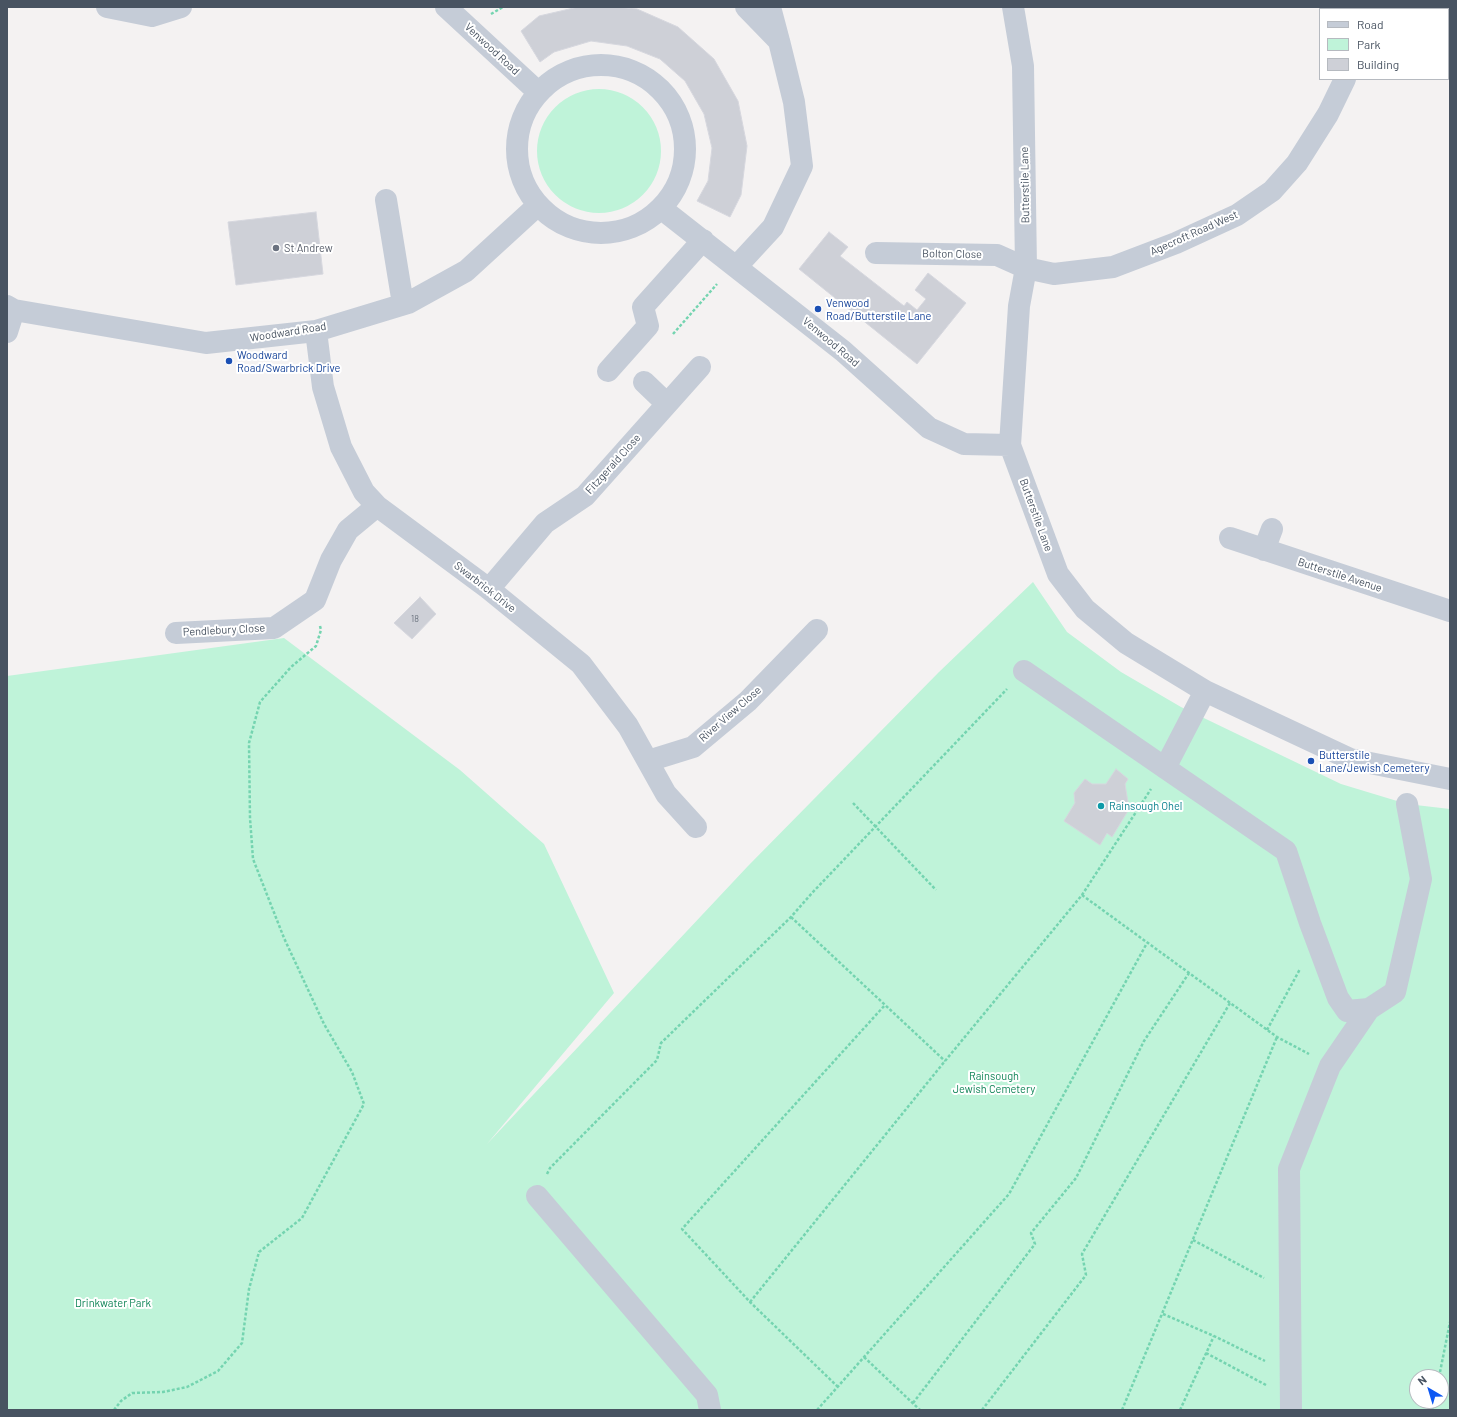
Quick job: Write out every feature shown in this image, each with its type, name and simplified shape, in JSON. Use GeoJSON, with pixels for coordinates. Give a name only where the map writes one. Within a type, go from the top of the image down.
{"type":"FeatureCollection","features":[{"type":"Feature","properties":{"kind":"street"},"geometry":{"type":"LineString","coordinates":[[107,7],[152,16],[181,7]]}},
{"type":"Feature","properties":{"kind":"street","name":"Venwood Road"},"geometry":{"type":"LineString","coordinates":[[446,7],[538,92]]}},
{"type":"Feature","properties":{"kind":"street"},"geometry":{"type":"LineString","coordinates":[[746,7],[779,41]]}},
{"type":"Feature","properties":{"kind":"street"},"geometry":{"type":"LineString","coordinates":[[737,266],[772,226],[802,166],[794,102],[770,7]]}},
{"type":"Feature","properties":{"kind":"street","name":"Butterstile Lane"},"geometry":{"type":"LineString","coordinates":[[1013,7],[1023,66],[1026,268],[1019,306],[1010,445],[1058,574],[1084,609],[1126,643],[1205,692],[1350,759],[1450,778]]}},
{"type":"Feature","properties":{"kind":"street"},"geometry":{"type":"LineString","coordinates":[[611,65],[637,72],[659,87],[676,109],[685,141],[685,161],[677,187],[662,209],[639,225],[613,234],[585,233],[559,224],[537,206],[523,185],[516,162],[516,136],[524,113],[538,92],[559,75],[584,66],[611,65]]}},
{"type":"Feature","properties":{"kind":"street","name":"Agecroft Road West"},"geometry":{"type":"LineString","coordinates":[[1026,268],[1054,274],[1113,267],[1176,243],[1237,215],[1272,192],[1297,163],[1328,114],[1345,80]]}},
{"type":"Feature","properties":{"kind":"street"},"geometry":{"type":"LineString","coordinates":[[386,200],[403,304]]}},
{"type":"Feature","properties":{"kind":"street","name":"Woodward Road"},"geometry":{"type":"LineString","coordinates":[[10,308],[206,343],[316,331],[403,304],[466,272],[537,206]]}},
{"type":"Feature","properties":{"kind":"street","name":"Venwood Road"},"geometry":{"type":"LineString","coordinates":[[662,209],[737,266],[843,351],[929,428],[964,444],[1010,445]]}},
{"type":"Feature","properties":{"kind":"street"},"geometry":{"type":"LineString","coordinates":[[608,370],[648,326],[643,307],[703,240]]}},
{"type":"Feature","properties":{"kind":"street","name":"Bolton Close"},"geometry":{"type":"LineString","coordinates":[[876,253],[996,254],[1026,268]]}},
{"type":"Feature","properties":{"kind":"street"},"geometry":{"type":"LineString","coordinates":[[7,332],[10,308]]}},
{"type":"Feature","properties":{"kind":"street","name":"Swarbrick Drive"},"geometry":{"type":"LineString","coordinates":[[316,331],[323,387],[341,447],[364,492],[377,506],[489,589],[581,664],[628,726],[666,794],[696,827]]}},
{"type":"Feature","properties":{"kind":"street","name":"Fitzgerald Close"},"geometry":{"type":"LineString","coordinates":[[489,589],[544,523],[585,496],[700,367]]}},
{"type":"Feature","properties":{"kind":"street"},"geometry":{"type":"LineString","coordinates":[[644,382],[667,404]]}},
{"type":"Feature","properties":{"kind":"street"},"geometry":{"type":"LineString","coordinates":[[316,600],[331,560],[348,530],[377,506]]}},
{"type":"Feature","properties":{"kind":"street"},"geometry":{"type":"LineString","coordinates":[[1264,550],[1272,529]]}},
{"type":"Feature","properties":{"kind":"street","name":"Butterstile Avenue"},"geometry":{"type":"LineString","coordinates":[[1230,538],[1450,611]]}},
{"type":"Feature","properties":{"kind":"street","name":"Pendlebury Close"},"geometry":{"type":"LineString","coordinates":[[176,633],[274,628],[316,600]]}},
{"type":"Feature","properties":{"kind":"street","name":"River View Close"},"geometry":{"type":"LineString","coordinates":[[648,761],[693,747],[748,701],[817,630]]}},
{"type":"Feature","properties":{"kind":"street"},"geometry":{"type":"LineString","coordinates":[[1024,671],[1286,851],[1338,998],[1347,1011],[1369,1009]]}},
{"type":"Feature","properties":{"kind":"street"},"geometry":{"type":"LineString","coordinates":[[1165,768],[1205,692]]}},
{"type":"Feature","properties":{"kind":"street"},"geometry":{"type":"LineString","coordinates":[[1291,1404],[1289,1169],[1330,1066],[1369,1009],[1395,992],[1421,879],[1407,804]]}},
{"type":"Feature","properties":{"kind":"street"},"geometry":{"type":"LineString","coordinates":[[537,1196],[707,1395],[710,1410]]}},
{"type":"Feature","properties":{"kind":"path"},"geometry":{"type":"LineString","coordinates":[[672,334],[713,287],[737,266]]}},
{"type":"Feature","properties":{"kind":"path"},"geometry":{"type":"LineString","coordinates":[[114,1410],[121,1401],[132,1393],[163,1392],[187,1387],[218,1371],[242,1343],[248,1290],[259,1252],[302,1218],[364,1104],[352,1072],[324,1024],[284,938],[253,859],[250,818],[249,743],[260,702],[291,667],[316,646],[321,630],[316,600]]}},
{"type":"Feature","properties":{"kind":"path"},"geometry":{"type":"LineString","coordinates":[[537,1196],[550,1168],[657,1060],[661,1043],[791,917],[812,893],[1024,671]]}},
{"type":"Feature","properties":{"kind":"path"},"geometry":{"type":"LineString","coordinates":[[750,1302],[945,1061],[1082,895],[1165,768]]}},
{"type":"Feature","properties":{"kind":"path"},"geometry":{"type":"LineString","coordinates":[[853,803],[936,890]]}},
{"type":"Feature","properties":{"kind":"path"},"geometry":{"type":"LineString","coordinates":[[1082,895],[1277,1037],[1330,1066]]}},
{"type":"Feature","properties":{"kind":"path"},"geometry":{"type":"LineString","coordinates":[[791,917],[945,1061]]}},
{"type":"Feature","properties":{"kind":"path"},"geometry":{"type":"LineString","coordinates":[[1267,1030],[1316,939]]}},
{"type":"Feature","properties":{"kind":"path"},"geometry":{"type":"LineString","coordinates":[[817,1410],[1009,1194],[1147,943]]}},
{"type":"Feature","properties":{"kind":"path"},"geometry":{"type":"LineString","coordinates":[[913,1403],[1036,1244],[1031,1233],[1076,1178],[1144,1041],[1189,973]]}},
{"type":"Feature","properties":{"kind":"path"},"geometry":{"type":"LineString","coordinates":[[982,1410],[1086,1275],[1082,1254],[1230,1003]]}},
{"type":"Feature","properties":{"kind":"path"},"geometry":{"type":"LineString","coordinates":[[838,1387],[750,1302],[682,1229],[885,1005]]}},
{"type":"Feature","properties":{"kind":"path"},"geometry":{"type":"LineString","coordinates":[[1122,1410],[1277,1037]]}},
{"type":"Feature","properties":{"kind":"path"},"geometry":{"type":"LineString","coordinates":[[1193,1240],[1270,1281]]}},
{"type":"Feature","properties":{"kind":"path"},"geometry":{"type":"LineString","coordinates":[[1162,1314],[1214,1336],[1267,1362]]}},
{"type":"Feature","properties":{"kind":"path"},"geometry":{"type":"LineString","coordinates":[[1441,1369],[1450,1322]]}},
{"type":"Feature","properties":{"kind":"path"},"geometry":{"type":"LineString","coordinates":[[1180,1410],[1214,1336]]}},
{"type":"Feature","properties":{"kind":"path"},"geometry":{"type":"LineString","coordinates":[[1206,1353],[1291,1404]]}},
{"type":"Feature","properties":{"kind":"path"},"geometry":{"type":"LineString","coordinates":[[864,1357],[920,1410]]}},
{"type":"Feature","properties":{"kind":"green space"},"geometry":{"type":"Polygon","coordinates":[[[605,89],[623,93],[634,99],[647,111],[657,127],[661,151],[657,175],[651,186],[639,199],[617,211],[593,213],[575,209],[564,203],[551,191],[539,169],[537,145],[541,127],[547,116],[559,103],[581,91],[605,89]]]}},
{"type":"Feature","properties":{"kind":"green space"},"geometry":{"type":"Polygon","coordinates":[[[1033,582],[1067,632],[1121,672],[1181,707],[1341,784],[1407,804],[1450,809],[1450,1410],[7,1410],[7,676],[284,638],[460,770],[544,844],[614,993],[487,1144],[748,866],[939,672],[1033,582]]]}},
{"type":"Feature","properties":{"kind":"building"},"geometry":{"type":"Polygon","coordinates":[[[578,7],[615,7],[637,9],[678,27],[714,59],[738,101],[747,146],[741,195],[730,217],[697,201],[708,181],[712,148],[704,114],[685,81],[660,59],[627,46],[591,41],[554,52],[540,62],[521,31],[539,16],[578,7]]]}},
{"type":"Feature","properties":{"kind":"building","name":"St Andrew"},"geometry":{"type":"Polygon","coordinates":[[[316,212],[323,274],[236,285],[228,222],[316,212]]]}},
{"type":"Feature","properties":{"kind":"building"},"geometry":{"type":"Polygon","coordinates":[[[829,232],[848,247],[840,256],[904,306],[907,302],[917,310],[926,299],[915,290],[928,273],[966,303],[917,364],[799,269],[829,232]]]}},
{"type":"Feature","properties":{"kind":"building"},"geometry":{"type":"Polygon","coordinates":[[[420,597],[436,614],[412,639],[394,623],[420,597]]]}},
{"type":"Feature","properties":{"kind":"building","name":"Rainsough Ohel"},"geometry":{"type":"Polygon","coordinates":[[[1116,769],[1128,779],[1125,784],[1129,809],[1112,837],[1107,833],[1100,845],[1064,821],[1075,803],[1074,793],[1085,779],[1092,784],[1106,784],[1116,769]]]}},
{"type":"Feature","properties":{"kind":"place","name":"St Andrew"},"geometry":{"type":"Point","coordinates":[276,248]}},
{"type":"Feature","properties":{"kind":"place","name":"Venwood Road/Butterstile Lane"},"geometry":{"type":"Point","coordinates":[818,309]}},
{"type":"Feature","properties":{"kind":"place","name":"Woodward Road/Swarbrick Drive"},"geometry":{"type":"Point","coordinates":[229,361]}},
{"type":"Feature","properties":{"kind":"place","name":"Butterstile Lane/Jewish Cemetery"},"geometry":{"type":"Point","coordinates":[1311,761]}},
{"type":"Feature","properties":{"kind":"place","name":"Rainsough Ohel"},"geometry":{"type":"Point","coordinates":[1101,806]}},
{"type":"Feature","properties":{"kind":"park label","name":"Rainsough Jewish Cemetery"},"geometry":{"type":"Point","coordinates":[994,1082]}},
{"type":"Feature","properties":{"kind":"park label","name":"Drinkwater Park"},"geometry":{"type":"Point","coordinates":[113,1303]}}]}
